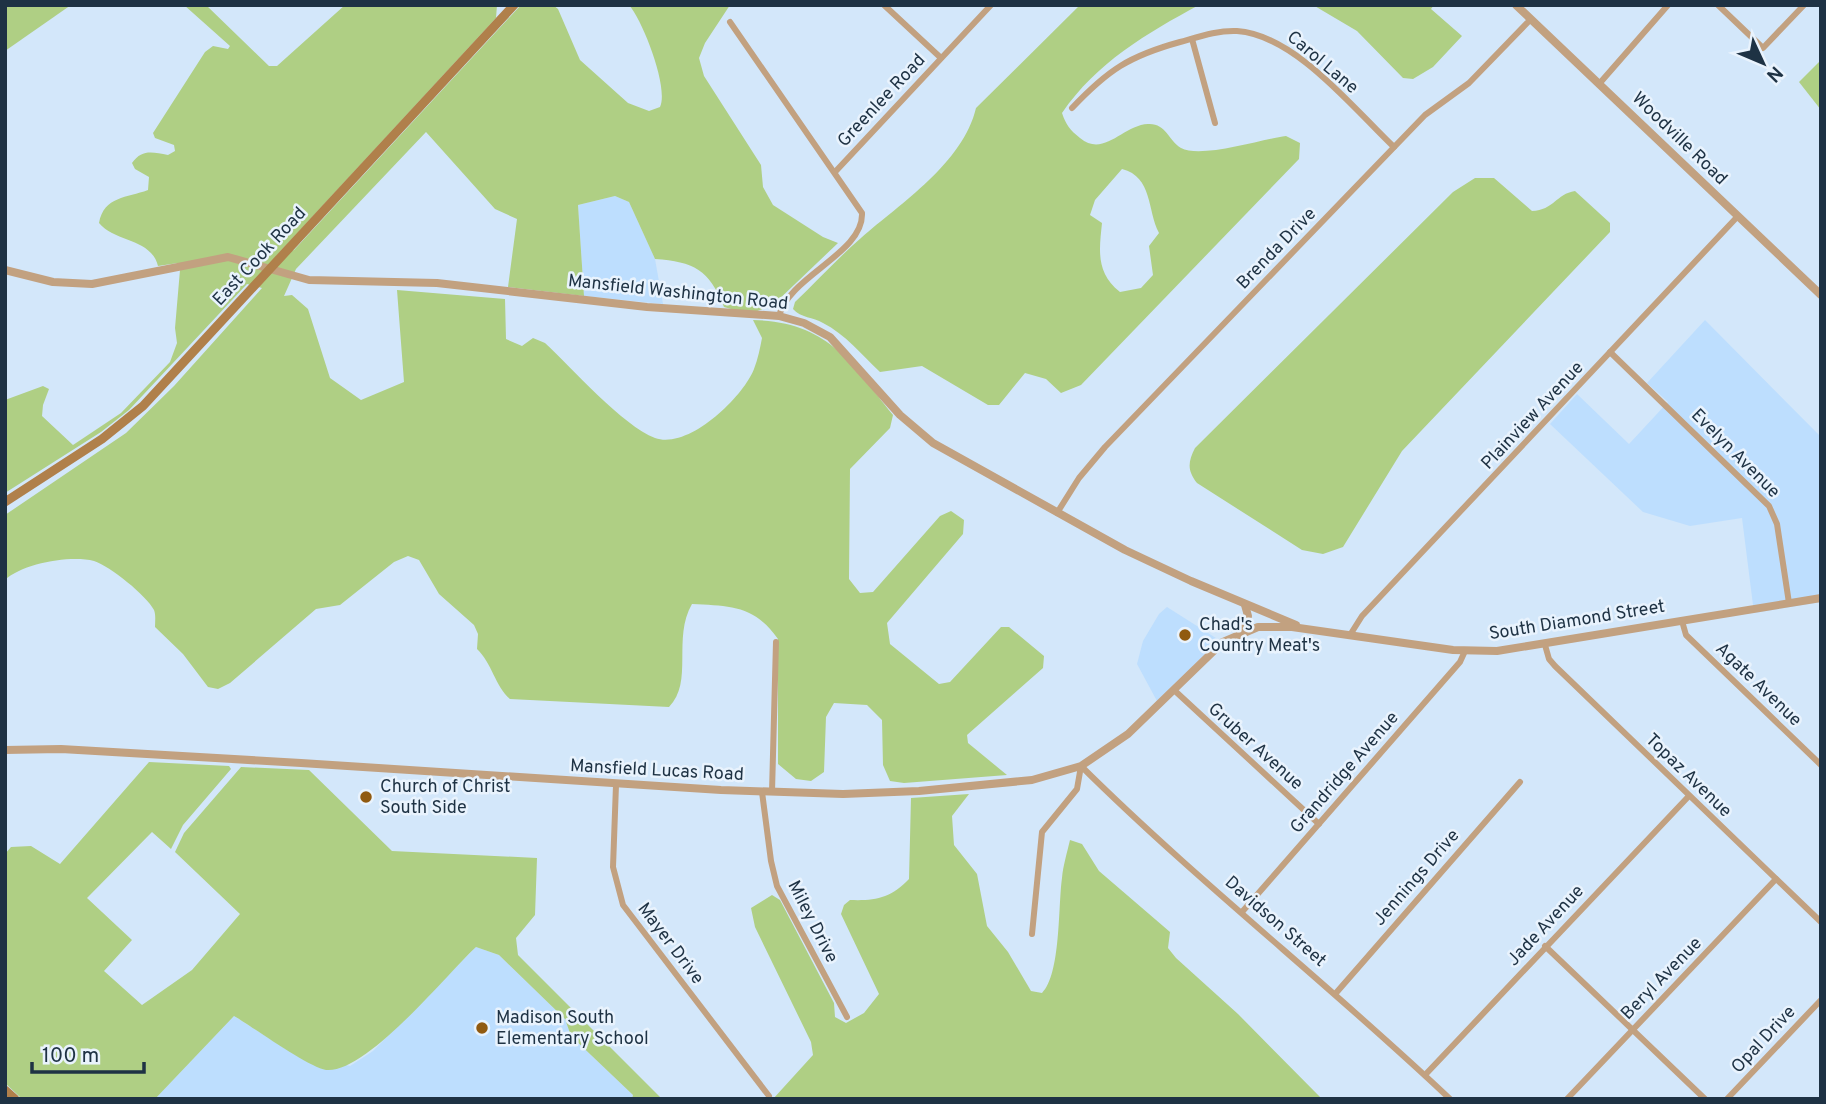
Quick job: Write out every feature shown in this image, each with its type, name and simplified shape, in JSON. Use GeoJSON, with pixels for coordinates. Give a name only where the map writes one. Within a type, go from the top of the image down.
{"type":"FeatureCollection","features":[{"type":"Feature","properties":{"kind":"main road","name":"East Cook Road"},"geometry":{"type":"LineString","coordinates":[[5,502],[130,418],[514,5]]}},
{"type":"Feature","properties":{"kind":"main road"},"geometry":{"type":"LineString","coordinates":[[5,1090],[15,1099]]}},
{"type":"Feature","properties":{"kind":"street"},"geometry":{"type":"LineString","coordinates":[[884,5],[941,58]]}},
{"type":"Feature","properties":{"kind":"street","name":"Greenlee Road"},"geometry":{"type":"LineString","coordinates":[[779,316],[784,301],[845,246],[863,219],[859,206],[835,172],[991,5]]}},
{"type":"Feature","properties":{"kind":"street","name":"Woodville Road"},"geometry":{"type":"LineString","coordinates":[[1517,5],[1821,295]]}},
{"type":"Feature","properties":{"kind":"street"},"geometry":{"type":"LineString","coordinates":[[1599,83],[1668,5]]}},
{"type":"Feature","properties":{"kind":"street"},"geometry":{"type":"LineString","coordinates":[[1718,5],[1759,46],[1765,47],[1804,5]]}},
{"type":"Feature","properties":{"kind":"street","name":"Brenda Drive"},"geometry":{"type":"LineString","coordinates":[[1057,513],[1079,478],[1105,447],[1394,146],[1440,102],[1476,77],[1531,19]]}},
{"type":"Feature","properties":{"kind":"street"},"geometry":{"type":"LineString","coordinates":[[730,22],[835,172]]}},
{"type":"Feature","properties":{"kind":"street","name":"Carol Lane"},"geometry":{"type":"LineString","coordinates":[[1072,108],[1103,76],[1142,53],[1192,38],[1237,31],[1276,41],[1299,57],[1394,146]]}},
{"type":"Feature","properties":{"kind":"street"},"geometry":{"type":"LineString","coordinates":[[1192,38],[1215,123]]}},
{"type":"Feature","properties":{"kind":"street","name":"Plainview Avenue"},"geometry":{"type":"LineString","coordinates":[[1350,635],[1362,616],[1738,216]]}},
{"type":"Feature","properties":{"kind":"street","name":"Mansfield Washington Road"},"geometry":{"type":"LineString","coordinates":[[5,270],[53,282],[79,284],[109,282],[218,258],[238,258],[309,280],[437,284],[647,307],[779,316],[804,323],[830,337],[900,415],[922,435],[1057,513],[1155,565],[1306,629]]}},
{"type":"Feature","properties":{"kind":"street","name":"Evelyn Avenue"},"geometry":{"type":"LineString","coordinates":[[1610,352],[1769,506],[1777,524],[1789,603]]}},
{"type":"Feature","properties":{"kind":"street","name":"South Diamond Street"},"geometry":{"type":"LineString","coordinates":[[1255,628],[1306,629],[1465,651],[1508,650],[1821,598]]}},
{"type":"Feature","properties":{"kind":"street"},"geometry":{"type":"LineString","coordinates":[[1243,632],[1248,616],[1245,605]]}},
{"type":"Feature","properties":{"kind":"street","name":"Agate Avenue"},"geometry":{"type":"LineString","coordinates":[[1682,621],[1686,635],[1821,765]]}},
{"type":"Feature","properties":{"kind":"street","name":"Mansfield Lucas Road"},"geometry":{"type":"LineString","coordinates":[[5,750],[61,749],[762,792],[868,794],[968,787],[1032,780],[1081,766],[1128,734],[1223,642],[1255,628]]}},
{"type":"Feature","properties":{"kind":"street"},"geometry":{"type":"LineString","coordinates":[[772,792],[776,642]]}},
{"type":"Feature","properties":{"kind":"street","name":"Topaz Avenue"},"geometry":{"type":"LineString","coordinates":[[1545,645],[1549,659],[1555,666],[1688,797],[1821,922]]}},
{"type":"Feature","properties":{"kind":"street","name":"Grandridge Avenue"},"geometry":{"type":"LineString","coordinates":[[1242,912],[1460,662],[1465,651]]}},
{"type":"Feature","properties":{"kind":"street","name":"Gruber Avenue"},"geometry":{"type":"LineString","coordinates":[[1174,690],[1319,824]]}},
{"type":"Feature","properties":{"kind":"street"},"geometry":{"type":"LineString","coordinates":[[1032,934],[1042,832],[1077,789],[1081,766]]}},
{"type":"Feature","properties":{"kind":"street","name":"Davidson Street"},"geometry":{"type":"LineString","coordinates":[[1081,766],[1180,859],[1336,993],[1450,1099]]}},
{"type":"Feature","properties":{"kind":"street","name":"Jennings Drive"},"geometry":{"type":"LineString","coordinates":[[1336,993],[1520,782]]}},
{"type":"Feature","properties":{"kind":"street","name":"Mayer Drive"},"geometry":{"type":"LineString","coordinates":[[616,785],[613,867],[623,905],[769,1096]]}},
{"type":"Feature","properties":{"kind":"street","name":"Miley Drive"},"geometry":{"type":"LineString","coordinates":[[762,792],[771,862],[777,886],[847,1017]]}},
{"type":"Feature","properties":{"kind":"street","name":"Jade Avenue"},"geometry":{"type":"LineString","coordinates":[[1425,1075],[1688,797]]}},
{"type":"Feature","properties":{"kind":"street","name":"Beryl Avenue"},"geometry":{"type":"LineString","coordinates":[[1567,1099],[1776,879]]}},
{"type":"Feature","properties":{"kind":"street"},"geometry":{"type":"LineString","coordinates":[[1545,946],[1705,1099]]}},
{"type":"Feature","properties":{"kind":"street","name":"Opal Drive"},"geometry":{"type":"LineString","coordinates":[[1727,1099],[1821,1000]]}},
{"type":"Feature","properties":{"kind":"shaded area"},"geometry":{"type":"Polygon","coordinates":[[[615,196],[629,202],[655,259],[663,304],[584,296],[578,205],[615,196]]]}},
{"type":"Feature","properties":{"kind":"shaded area"},"geometry":{"type":"Polygon","coordinates":[[[1705,320],[1821,437],[1821,602],[1754,613],[1742,518],[1690,526],[1643,512],[1550,424],[1577,394],[1629,444],[1668,402],[1647,383],[1705,320]]]}},
{"type":"Feature","properties":{"kind":"shaded area"},"geometry":{"type":"Polygon","coordinates":[[[1167,607],[1219,640],[1157,701],[1137,664],[1143,641],[1159,614],[1167,607]]]}},
{"type":"Feature","properties":{"kind":"shaded area","name":"Madison South Elementary School"},"geometry":{"type":"Polygon","coordinates":[[[476,947],[499,955],[565,1019],[571,1036],[633,1095],[632,1099],[155,1099],[234,1016],[286,1049],[350,1066],[373,1051],[476,947]]]}},
{"type":"Feature","properties":{"kind":"green space"},"geometry":{"type":"Polygon","coordinates":[[[5,5],[71,5],[5,51],[5,5]]]}},
{"type":"Feature","properties":{"kind":"green space"},"geometry":{"type":"Polygon","coordinates":[[[184,5],[206,5],[269,66],[277,66],[345,5],[497,5],[496,18],[276,256],[294,250],[521,5],[553,5],[558,9],[580,60],[628,103],[649,111],[660,107],[661,85],[647,39],[629,5],[730,5],[705,43],[699,58],[704,76],[761,165],[763,187],[773,205],[823,237],[838,243],[773,305],[749,314],[724,307],[712,284],[698,270],[680,262],[655,259],[629,202],[615,196],[578,205],[584,296],[508,287],[517,219],[495,209],[426,132],[296,269],[284,296],[292,295],[308,309],[330,378],[361,400],[404,382],[397,290],[505,299],[506,339],[522,346],[533,338],[545,343],[628,422],[655,438],[669,440],[698,429],[739,393],[755,365],[762,338],[753,320],[779,322],[819,337],[850,362],[893,415],[890,428],[850,469],[849,579],[860,593],[873,592],[940,516],[951,511],[964,520],[963,534],[887,623],[890,644],[939,684],[950,682],[1001,627],[1009,627],[1044,656],[1043,668],[967,735],[968,743],[1007,775],[904,783],[890,781],[883,765],[882,720],[867,705],[834,703],[826,717],[824,772],[811,781],[796,779],[778,764],[778,639],[760,619],[730,607],[692,604],[683,631],[680,685],[669,707],[510,699],[477,649],[478,634],[474,625],[439,594],[419,560],[408,556],[394,562],[340,605],[316,609],[230,683],[218,689],[208,687],[183,654],[155,627],[154,610],[144,597],[101,564],[84,559],[48,562],[23,569],[5,580],[5,515],[126,433],[174,386],[262,288],[247,284],[129,410],[101,432],[5,493],[5,400],[43,386],[49,389],[42,416],[73,445],[121,413],[170,362],[177,343],[175,328],[180,270],[178,263],[158,266],[148,250],[114,234],[99,223],[111,203],[148,190],[149,177],[135,169],[132,163],[140,155],[168,155],[175,151],[174,145],[155,138],[153,133],[205,52],[213,46],[228,49],[230,46],[184,5]]]}},
{"type":"Feature","properties":{"kind":"green space"},"geometry":{"type":"Polygon","coordinates":[[[1080,5],[1199,5],[1142,38],[1090,79],[1062,113],[1067,124],[1080,138],[1097,144],[1114,139],[1130,129],[1154,124],[1163,129],[1181,148],[1190,151],[1217,150],[1286,136],[1300,143],[1299,159],[1081,385],[1061,393],[1046,379],[1025,373],[999,405],[988,405],[922,366],[880,372],[839,333],[793,309],[795,302],[844,253],[912,196],[944,164],[969,128],[976,108],[1080,5]],[[1122,169],[1095,200],[1090,215],[1102,223],[1100,252],[1103,269],[1112,285],[1120,292],[1141,288],[1153,275],[1149,246],[1159,233],[1148,195],[1139,179],[1122,169]]]}},
{"type":"Feature","properties":{"kind":"green space"},"geometry":{"type":"Polygon","coordinates":[[[1313,5],[1434,5],[1431,9],[1462,36],[1433,67],[1413,79],[1403,78],[1357,31],[1313,5]]]}},
{"type":"Feature","properties":{"kind":"green space"},"geometry":{"type":"Polygon","coordinates":[[[1821,60],[1821,110],[1799,82],[1821,60]]]}},
{"type":"Feature","properties":{"kind":"green space"},"geometry":{"type":"Polygon","coordinates":[[[1475,178],[1494,178],[1532,211],[1545,208],[1563,195],[1575,191],[1610,223],[1610,232],[1402,451],[1343,547],[1323,554],[1302,550],[1197,483],[1191,474],[1190,466],[1195,448],[1453,192],[1475,178]]]}},
{"type":"Feature","properties":{"kind":"green space"},"geometry":{"type":"Polygon","coordinates":[[[149,762],[229,766],[231,769],[183,825],[171,849],[152,832],[87,898],[132,940],[104,971],[142,1005],[192,970],[240,914],[175,852],[184,833],[241,767],[309,770],[392,851],[537,858],[535,915],[516,938],[518,955],[662,1099],[632,1099],[633,1095],[571,1036],[565,1019],[499,955],[476,947],[383,1040],[343,1067],[326,1070],[318,1067],[234,1016],[155,1099],[22,1099],[5,1083],[5,854],[11,847],[31,846],[60,864],[149,762]]]}},
{"type":"Feature","properties":{"kind":"green space"},"geometry":{"type":"Polygon","coordinates":[[[969,794],[952,816],[954,845],[977,874],[987,926],[1008,952],[1031,991],[1042,993],[1053,971],[1063,873],[1070,840],[1082,844],[1099,871],[1170,932],[1168,948],[1176,958],[1238,1014],[1322,1099],[773,1099],[813,1055],[811,1042],[755,927],[751,908],[772,895],[780,900],[834,1003],[835,1017],[846,1023],[864,1013],[879,994],[841,914],[844,905],[850,900],[875,899],[889,894],[909,879],[911,798],[969,794]]]}},
{"type":"Feature","properties":{"kind":"place","name":"Chad's Country Meat's"},"geometry":{"type":"Point","coordinates":[1185,635]}},
{"type":"Feature","properties":{"kind":"place","name":"Church of Christ South Side"},"geometry":{"type":"Point","coordinates":[366,797]}},
{"type":"Feature","properties":{"kind":"place","name":"Madison South Elementary School"},"geometry":{"type":"Point","coordinates":[482,1028]}}]}
